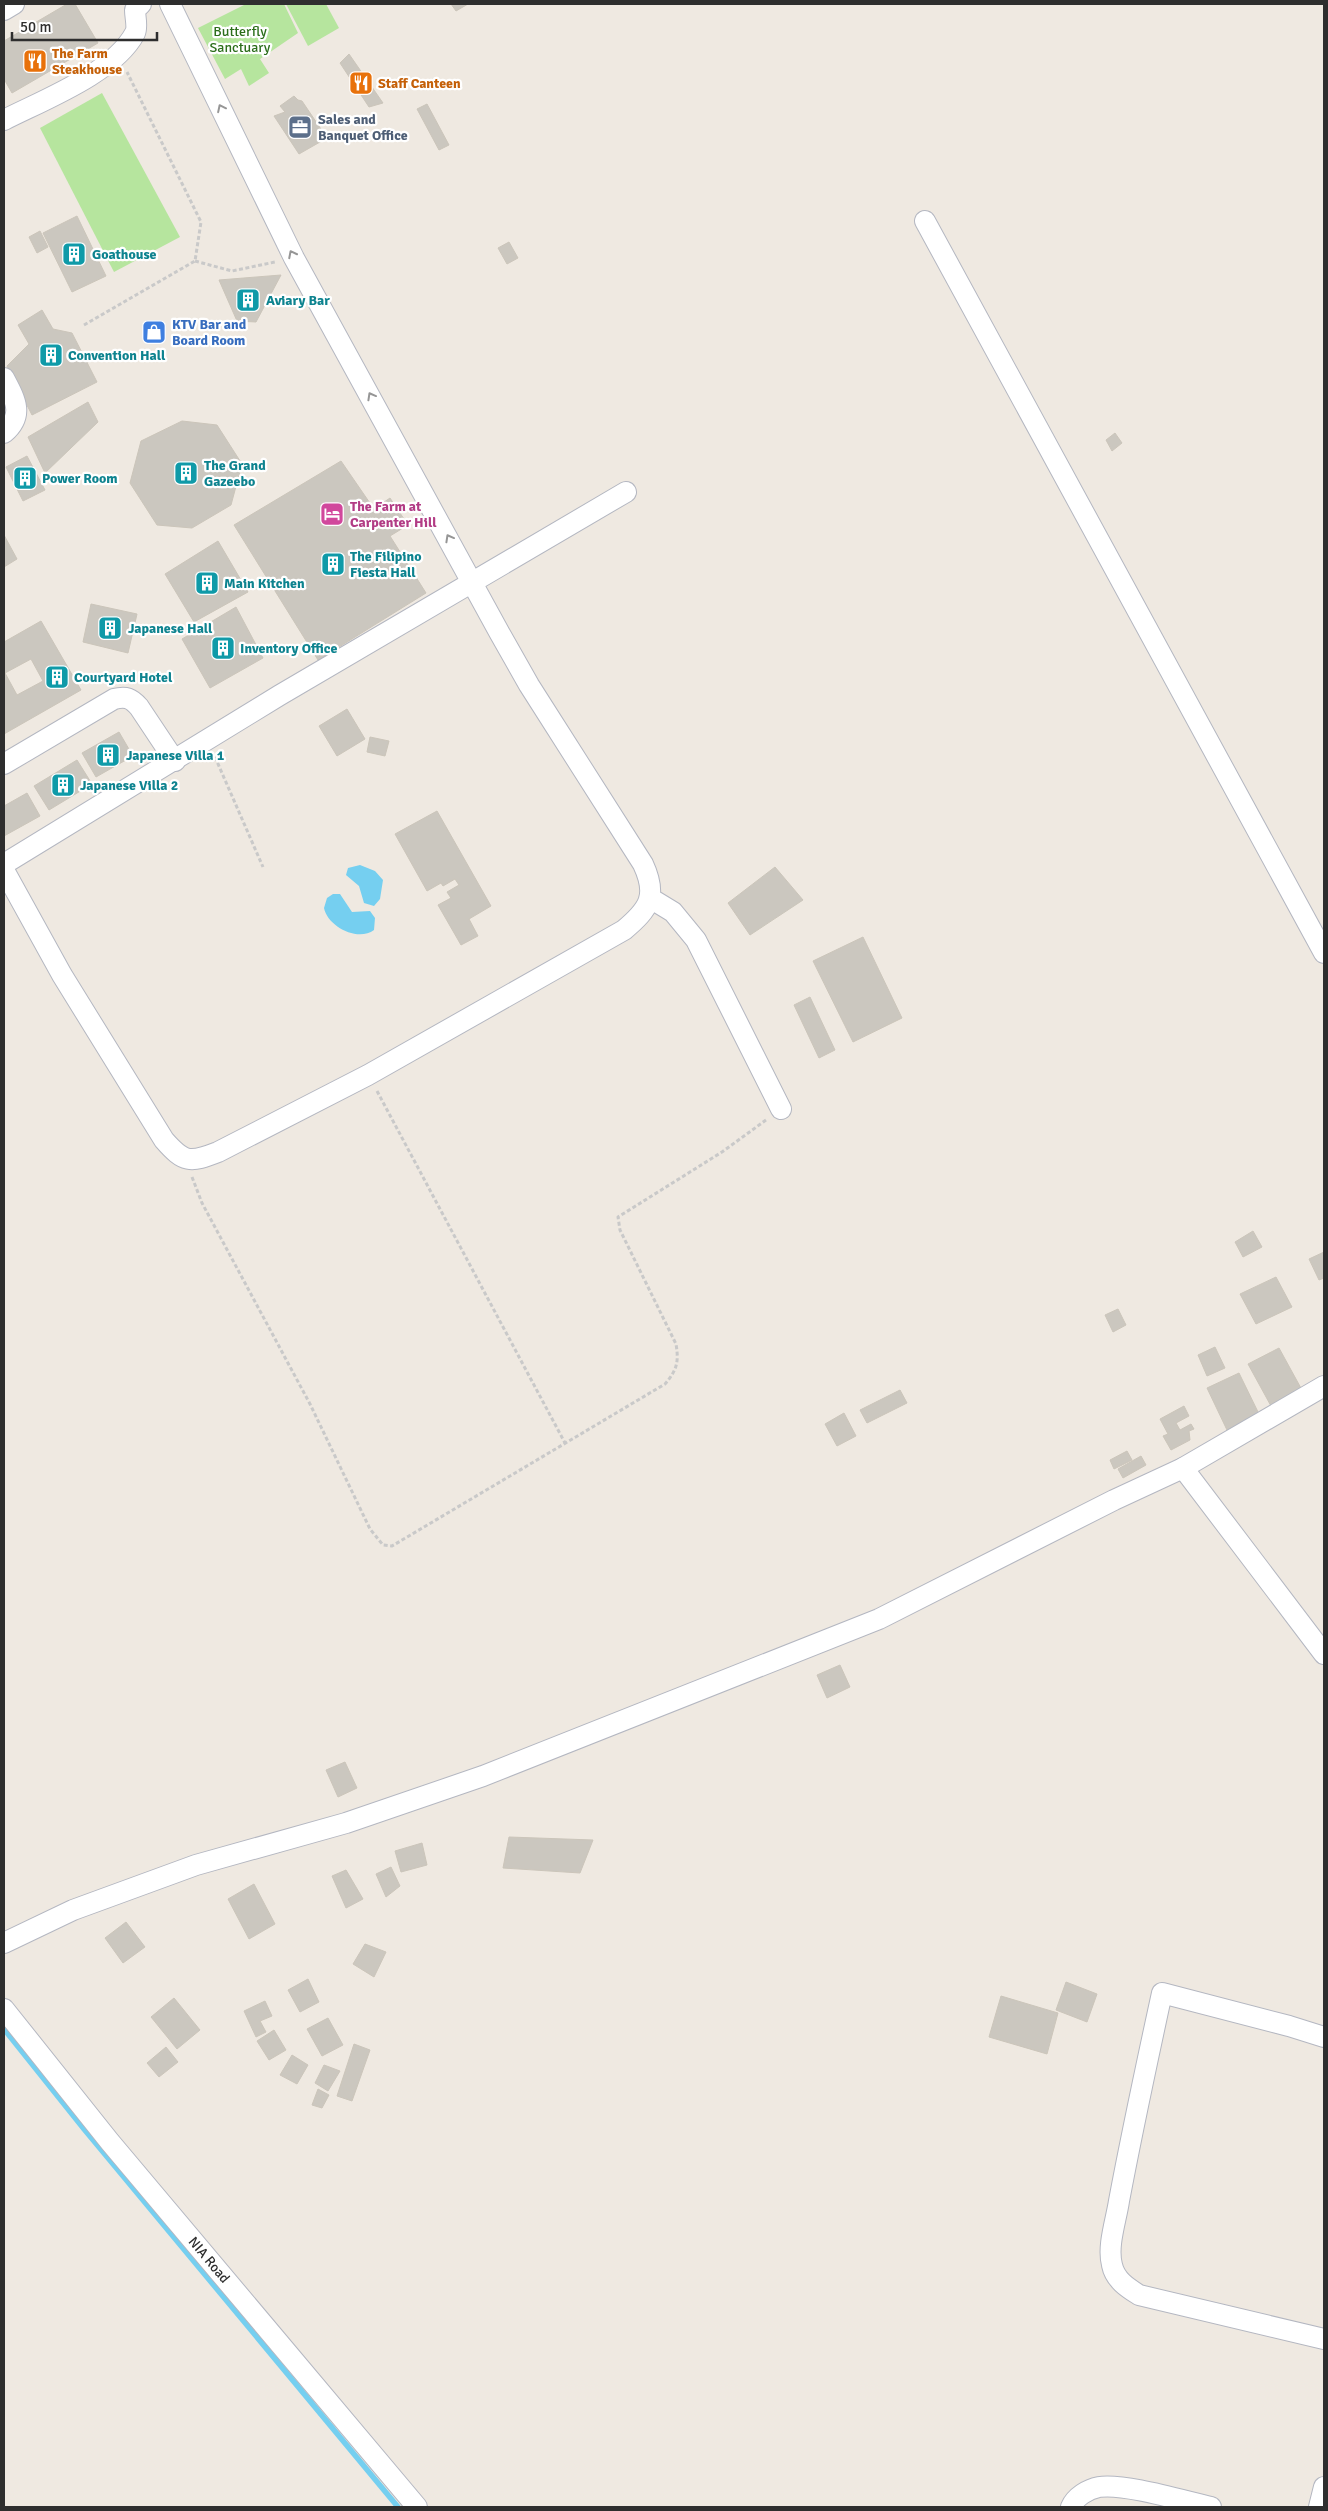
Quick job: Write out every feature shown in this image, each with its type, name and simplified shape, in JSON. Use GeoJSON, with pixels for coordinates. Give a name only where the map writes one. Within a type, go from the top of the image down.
{"type":"FeatureCollection","features":[{"type":"Feature","properties":{"kind":"street"},"geometry":{"type":"LineString","coordinates":[[4,10],[14,4]]}},
{"type":"Feature","properties":{"kind":"street"},"geometry":{"type":"LineString","coordinates":[[4,870],[62,975],[164,1140],[176,1154],[188,1160],[202,1158],[218,1152],[368,1075],[624,930],[643,913],[650,898],[650,879],[643,864],[529,685],[294,258],[170,4]]}},
{"type":"Feature","properties":{"kind":"street"},"geometry":{"type":"LineString","coordinates":[[4,120],[91,75],[119,56],[136,31],[134,6]]}},
{"type":"Feature","properties":{"kind":"street"},"geometry":{"type":"LineString","coordinates":[[925,221],[1324,953]]}},
{"type":"Feature","properties":{"kind":"street"},"geometry":{"type":"LineString","coordinates":[[4,378],[17,409],[14,425],[4,434]]}},
{"type":"Feature","properties":{"kind":"street"},"geometry":{"type":"LineString","coordinates":[[4,864],[473,581],[626,492]]}},
{"type":"Feature","properties":{"kind":"street"},"geometry":{"type":"LineString","coordinates":[[4,764],[114,699],[124,697],[132,699],[139,707],[175,761]]}},
{"type":"Feature","properties":{"kind":"street"},"geometry":{"type":"LineString","coordinates":[[650,898],[673,912],[696,940],[781,1109]]}},
{"type":"Feature","properties":{"kind":"street"},"geometry":{"type":"LineString","coordinates":[[4,1942],[73,1910],[196,1865],[346,1823],[483,1776],[879,1619],[1114,1500],[1182,1468],[1324,1386]]}},
{"type":"Feature","properties":{"kind":"street"},"geometry":{"type":"LineString","coordinates":[[1182,1468],[1324,1654]]}},
{"type":"Feature","properties":{"kind":"street"},"geometry":{"type":"LineString","coordinates":[[1324,2037],[1162,1993],[1127,2159],[1111,2248],[1112,2265],[1117,2277],[1126,2287],[1139,2295],[1324,2339]]}},
{"type":"Feature","properties":{"kind":"street","name":"NIA Road"},"geometry":{"type":"LineString","coordinates":[[4,2009],[110,2142],[417,2507]]}},
{"type":"Feature","properties":{"kind":"street"},"geometry":{"type":"LineString","coordinates":[[1071,2507],[1074,2501],[1086,2492],[1099,2487],[1122,2488],[1211,2507]]}},
{"type":"Feature","properties":{"kind":"street"},"geometry":{"type":"LineString","coordinates":[[1319,2507],[1324,2487]]}},
{"type":"Feature","properties":{"kind":"path"},"geometry":{"type":"LineString","coordinates":[[119,56],[201,222],[195,261]]}},
{"type":"Feature","properties":{"kind":"path"},"geometry":{"type":"LineString","coordinates":[[84,325],[195,261],[232,271],[294,258]]}},
{"type":"Feature","properties":{"kind":"path"},"geometry":{"type":"LineString","coordinates":[[207,741],[263,867]]}},
{"type":"Feature","properties":{"kind":"path"},"geometry":{"type":"LineString","coordinates":[[368,1075],[565,1443]]}},
{"type":"Feature","properties":{"kind":"path"},"geometry":{"type":"LineString","coordinates":[[188,1160],[194,1184],[202,1203],[310,1404],[370,1529],[383,1545],[392,1546],[665,1384],[675,1372],[678,1359],[676,1344],[620,1230],[618,1217],[722,1152],[781,1109]]}},
{"type":"Feature","properties":{"kind":"green space","name":"Butterfly Sanctuary"},"geometry":{"type":"Polygon","coordinates":[[[246,4],[284,4],[298,33],[260,59],[269,73],[249,86],[241,69],[225,79],[198,28],[246,4]]]}},
{"type":"Feature","properties":{"kind":"green space"},"geometry":{"type":"Polygon","coordinates":[[[286,4],[326,4],[339,28],[308,46],[286,4]]]}},
{"type":"Feature","properties":{"kind":"green space"},"geometry":{"type":"Polygon","coordinates":[[[102,93],[180,237],[114,272],[40,128],[102,93]]]}},
{"type":"Feature","properties":{"kind":"water"},"geometry":{"type":"Polygon","coordinates":[[[360,865],[375,871],[383,880],[380,899],[374,906],[364,903],[359,886],[346,875],[348,868],[360,865]]]}},
{"type":"Feature","properties":{"kind":"water"},"geometry":{"type":"Polygon","coordinates":[[[333,894],[340,894],[352,912],[370,911],[375,918],[374,930],[360,934],[352,933],[344,931],[331,921],[324,908],[327,898],[333,894]]]}},
{"type":"Feature","properties":{"kind":"building","name":"The Farm Steakhouse"},"geometry":{"type":"Polygon","coordinates":[[[67,4],[75,4],[98,43],[12,93],[4,79],[4,41],[67,4]]]}},
{"type":"Feature","properties":{"kind":"building"},"geometry":{"type":"Polygon","coordinates":[[[451,4],[468,4],[456,11],[451,4]]]}},
{"type":"Feature","properties":{"kind":"building","name":"Staff Canteen"},"geometry":{"type":"Polygon","coordinates":[[[349,54],[383,103],[369,107],[340,63],[349,54]]]}},
{"type":"Feature","properties":{"kind":"building","name":"Sales and Banquet Office"},"geometry":{"type":"Polygon","coordinates":[[[294,96],[302,101],[327,138],[299,154],[274,116],[285,112],[280,106],[294,96]]]}},
{"type":"Feature","properties":{"kind":"building"},"geometry":{"type":"Polygon","coordinates":[[[427,104],[449,145],[439,150],[417,109],[427,104]]]}},
{"type":"Feature","properties":{"kind":"building","name":"Goathouse"},"geometry":{"type":"Polygon","coordinates":[[[77,216],[106,276],[72,292],[43,233],[77,216]]]}},
{"type":"Feature","properties":{"kind":"building"},"geometry":{"type":"Polygon","coordinates":[[[40,231],[48,247],[37,253],[29,237],[40,231]]]}},
{"type":"Feature","properties":{"kind":"building"},"geometry":{"type":"Polygon","coordinates":[[[509,242],[518,258],[507,264],[498,248],[509,242]]]}},
{"type":"Feature","properties":{"kind":"building","name":"Aviary Bar"},"geometry":{"type":"Polygon","coordinates":[[[281,275],[256,322],[237,321],[219,280],[281,275]]]}},
{"type":"Feature","properties":{"kind":"building","name":"Convention Hall"},"geometry":{"type":"Polygon","coordinates":[[[42,310],[53,329],[72,333],[97,382],[32,415],[7,366],[29,344],[18,325],[42,310]]]}},
{"type":"Feature","properties":{"kind":"building"},"geometry":{"type":"Polygon","coordinates":[[[88,402],[98,422],[45,473],[28,437],[88,402]]]}},
{"type":"Feature","properties":{"kind":"building","name":"The Grand Gazeebo"},"geometry":{"type":"Polygon","coordinates":[[[182,421],[217,425],[242,464],[231,505],[192,528],[157,525],[130,483],[141,441],[182,421]]]}},
{"type":"Feature","properties":{"kind":"building"},"geometry":{"type":"Polygon","coordinates":[[[1115,433],[1122,443],[1112,451],[1106,440],[1115,433]]]}},
{"type":"Feature","properties":{"kind":"building","name":"Power Room"},"geometry":{"type":"Polygon","coordinates":[[[27,456],[45,490],[23,501],[6,467],[27,456]]]}},
{"type":"Feature","properties":{"kind":"building","name":"The Filipino Fiesta Hall"},"geometry":{"type":"Polygon","coordinates":[[[341,461],[374,509],[390,498],[408,525],[390,536],[426,593],[318,660],[234,525],[341,461]]]}},
{"type":"Feature","properties":{"kind":"building"},"geometry":{"type":"Polygon","coordinates":[[[4,535],[17,559],[4,567],[4,535]]]}},
{"type":"Feature","properties":{"kind":"building","name":"Main Kitchen"},"geometry":{"type":"Polygon","coordinates":[[[218,541],[248,592],[194,622],[165,574],[218,541]]]}},
{"type":"Feature","properties":{"kind":"building","name":"Japanese Hall"},"geometry":{"type":"Polygon","coordinates":[[[91,604],[137,614],[128,653],[83,642],[91,604]]]}},
{"type":"Feature","properties":{"kind":"building","name":"Inventory Office"},"geometry":{"type":"Polygon","coordinates":[[[236,607],[263,658],[210,688],[182,639],[236,607]]]}},
{"type":"Feature","properties":{"kind":"building","name":"Courtyard Hotel"},"geometry":{"type":"Polygon","coordinates":[[[41,621],[81,690],[4,734],[4,642],[41,621]],[[31,659],[5,673],[17,695],[43,681],[31,659]]]}},
{"type":"Feature","properties":{"kind":"building"},"geometry":{"type":"Polygon","coordinates":[[[347,709],[365,739],[337,756],[319,726],[347,709]]]}},
{"type":"Feature","properties":{"kind":"building","name":"Japanese Villa 1"},"geometry":{"type":"Polygon","coordinates":[[[119,732],[133,756],[96,777],[82,753],[119,732]]]}},
{"type":"Feature","properties":{"kind":"building"},"geometry":{"type":"Polygon","coordinates":[[[370,737],[389,741],[385,756],[367,752],[370,737]]]}},
{"type":"Feature","properties":{"kind":"building","name":"Japanese Villa 2"},"geometry":{"type":"Polygon","coordinates":[[[77,760],[92,784],[49,810],[34,786],[77,760]]]}},
{"type":"Feature","properties":{"kind":"building"},"geometry":{"type":"Polygon","coordinates":[[[27,793],[40,816],[4,836],[4,806],[27,793]]]}},
{"type":"Feature","properties":{"kind":"building"},"geometry":{"type":"Polygon","coordinates":[[[437,811],[491,906],[469,919],[478,936],[461,945],[438,905],[451,898],[447,892],[459,885],[455,879],[443,886],[441,883],[427,891],[395,834],[437,811]]]}},
{"type":"Feature","properties":{"kind":"building"},"geometry":{"type":"Polygon","coordinates":[[[775,867],[803,900],[750,935],[728,903],[775,867]]]}},
{"type":"Feature","properties":{"kind":"building"},"geometry":{"type":"Polygon","coordinates":[[[863,937],[902,1018],[853,1042],[813,961],[863,937]]]}},
{"type":"Feature","properties":{"kind":"building"},"geometry":{"type":"Polygon","coordinates":[[[810,997],[835,1050],[819,1058],[794,1005],[810,997]]]}},
{"type":"Feature","properties":{"kind":"building"},"geometry":{"type":"Polygon","coordinates":[[[1253,1231],[1262,1247],[1243,1257],[1235,1242],[1253,1231]]]}},
{"type":"Feature","properties":{"kind":"building"},"geometry":{"type":"Polygon","coordinates":[[[1324,1252],[1324,1278],[1319,1280],[1309,1259],[1324,1252]]]}},
{"type":"Feature","properties":{"kind":"building"},"geometry":{"type":"Polygon","coordinates":[[[1276,1277],[1292,1307],[1256,1324],[1240,1294],[1276,1277]]]}},
{"type":"Feature","properties":{"kind":"building"},"geometry":{"type":"Polygon","coordinates":[[[1118,1309],[1126,1325],[1113,1332],[1105,1315],[1118,1309]]]}},
{"type":"Feature","properties":{"kind":"building"},"geometry":{"type":"Polygon","coordinates":[[[1215,1347],[1225,1368],[1207,1376],[1198,1355],[1215,1347]]]}},
{"type":"Feature","properties":{"kind":"building"},"geometry":{"type":"Polygon","coordinates":[[[1279,1348],[1302,1390],[1271,1406],[1248,1364],[1279,1348]]]}},
{"type":"Feature","properties":{"kind":"building"},"geometry":{"type":"Polygon","coordinates":[[[1239,1373],[1259,1414],[1227,1430],[1207,1388],[1239,1373]]]}},
{"type":"Feature","properties":{"kind":"building"},"geometry":{"type":"Polygon","coordinates":[[[900,1390],[907,1403],[867,1423],[860,1410],[900,1390]]]}},
{"type":"Feature","properties":{"kind":"building"},"geometry":{"type":"Polygon","coordinates":[[[1184,1406],[1189,1416],[1176,1423],[1180,1430],[1191,1424],[1194,1429],[1189,1431],[1190,1440],[1171,1450],[1163,1436],[1168,1434],[1160,1419],[1184,1406]]]}},
{"type":"Feature","properties":{"kind":"building"},"geometry":{"type":"Polygon","coordinates":[[[844,1413],[856,1436],[837,1446],[825,1424],[844,1413]]]}},
{"type":"Feature","properties":{"kind":"building"},"geometry":{"type":"Polygon","coordinates":[[[1127,1451],[1132,1460],[1114,1469],[1110,1460],[1127,1451]]]}},
{"type":"Feature","properties":{"kind":"building"},"geometry":{"type":"Polygon","coordinates":[[[1141,1456],[1146,1465],[1123,1478],[1118,1469],[1141,1456]]]}},
{"type":"Feature","properties":{"kind":"building"},"geometry":{"type":"Polygon","coordinates":[[[840,1665],[850,1687],[827,1698],[817,1675],[840,1665]]]}},
{"type":"Feature","properties":{"kind":"building"},"geometry":{"type":"Polygon","coordinates":[[[345,1762],[357,1788],[338,1797],[326,1770],[345,1762]]]}},
{"type":"Feature","properties":{"kind":"building"},"geometry":{"type":"Polygon","coordinates":[[[509,1837],[593,1840],[580,1873],[503,1868],[509,1837]]]}},
{"type":"Feature","properties":{"kind":"building"},"geometry":{"type":"Polygon","coordinates":[[[422,1843],[427,1865],[401,1872],[395,1851],[422,1843]]]}},
{"type":"Feature","properties":{"kind":"building"},"geometry":{"type":"Polygon","coordinates":[[[391,1867],[400,1886],[386,1897],[376,1874],[391,1867]]]}},
{"type":"Feature","properties":{"kind":"building"},"geometry":{"type":"Polygon","coordinates":[[[346,1870],[363,1899],[346,1908],[332,1876],[346,1870]]]}},
{"type":"Feature","properties":{"kind":"building"},"geometry":{"type":"Polygon","coordinates":[[[254,1884],[275,1924],[249,1939],[228,1899],[254,1884]]]}},
{"type":"Feature","properties":{"kind":"building"},"geometry":{"type":"Polygon","coordinates":[[[126,1922],[145,1947],[123,1963],[105,1938],[126,1922]]]}},
{"type":"Feature","properties":{"kind":"building"},"geometry":{"type":"Polygon","coordinates":[[[365,1944],[386,1952],[374,1977],[353,1964],[365,1944]]]}},
{"type":"Feature","properties":{"kind":"building"},"geometry":{"type":"Polygon","coordinates":[[[308,1979],[319,2002],[300,2012],[288,1990],[308,1979]]]}},
{"type":"Feature","properties":{"kind":"building"},"geometry":{"type":"Polygon","coordinates":[[[1066,1982],[1097,1994],[1087,2022],[1056,2010],[1066,1982]]]}},
{"type":"Feature","properties":{"kind":"building"},"geometry":{"type":"Polygon","coordinates":[[[1001,1996],[1058,2013],[1047,2054],[989,2037],[1001,1996]]]}},
{"type":"Feature","properties":{"kind":"building"},"geometry":{"type":"Polygon","coordinates":[[[174,1998],[200,2030],[177,2049],[151,2017],[174,1998]]]}},
{"type":"Feature","properties":{"kind":"building"},"geometry":{"type":"Polygon","coordinates":[[[265,2001],[272,2016],[260,2021],[266,2032],[256,2037],[244,2011],[265,2001]]]}},
{"type":"Feature","properties":{"kind":"building"},"geometry":{"type":"Polygon","coordinates":[[[328,2018],[343,2045],[322,2056],[307,2029],[328,2018]]]}},
{"type":"Feature","properties":{"kind":"building"},"geometry":{"type":"Polygon","coordinates":[[[274,2030],[286,2050],[269,2060],[257,2041],[274,2030]]]}},
{"type":"Feature","properties":{"kind":"building"},"geometry":{"type":"Polygon","coordinates":[[[354,2044],[370,2050],[352,2101],[337,2096],[354,2044]]]}},
{"type":"Feature","properties":{"kind":"building"},"geometry":{"type":"Polygon","coordinates":[[[166,2047],[178,2062],[159,2077],[147,2063],[166,2047]]]}},
{"type":"Feature","properties":{"kind":"building"},"geometry":{"type":"Polygon","coordinates":[[[292,2055],[308,2065],[297,2084],[280,2075],[292,2055]]]}},
{"type":"Feature","properties":{"kind":"building"},"geometry":{"type":"Polygon","coordinates":[[[324,2065],[340,2071],[328,2091],[315,2083],[324,2065]]]}},
{"type":"Feature","properties":{"kind":"building"},"geometry":{"type":"Polygon","coordinates":[[[318,2089],[329,2095],[322,2108],[312,2105],[318,2089]]]}},
{"type":"Feature","properties":{"kind":"waterway"},"geometry":{"type":"LineString","coordinates":[[4,2029],[84,2129],[398,2507]]}},
{"type":"Feature","properties":{"kind":"place","name":"The Farm Steakhouse"},"geometry":{"type":"Point","coordinates":[35,61]}},
{"type":"Feature","properties":{"kind":"place","name":"Staff Canteen"},"geometry":{"type":"Point","coordinates":[361,83]}},
{"type":"Feature","properties":{"kind":"place","name":"Sales and Banquet Office"},"geometry":{"type":"Point","coordinates":[300,127]}},
{"type":"Feature","properties":{"kind":"place","name":"Goathouse"},"geometry":{"type":"Point","coordinates":[74,254]}},
{"type":"Feature","properties":{"kind":"place","name":"Aviary Bar"},"geometry":{"type":"Point","coordinates":[248,300]}},
{"type":"Feature","properties":{"kind":"place","name":"KTV Bar and Board Room"},"geometry":{"type":"Point","coordinates":[154,332]}},
{"type":"Feature","properties":{"kind":"place","name":"Convention Hall"},"geometry":{"type":"Point","coordinates":[51,355]}},
{"type":"Feature","properties":{"kind":"place","name":"The Grand Gazeebo"},"geometry":{"type":"Point","coordinates":[186,473]}},
{"type":"Feature","properties":{"kind":"place","name":"Power Room"},"geometry":{"type":"Point","coordinates":[25,478]}},
{"type":"Feature","properties":{"kind":"place","name":"The Farm at Carpenter Hill"},"geometry":{"type":"Point","coordinates":[332,514]}},
{"type":"Feature","properties":{"kind":"place","name":"The Filipino Fiesta Hall"},"geometry":{"type":"Point","coordinates":[333,564]}},
{"type":"Feature","properties":{"kind":"place","name":"Main Kitchen"},"geometry":{"type":"Point","coordinates":[207,583]}},
{"type":"Feature","properties":{"kind":"place","name":"Japanese Hall"},"geometry":{"type":"Point","coordinates":[110,628]}},
{"type":"Feature","properties":{"kind":"place","name":"Inventory Office"},"geometry":{"type":"Point","coordinates":[223,648]}},
{"type":"Feature","properties":{"kind":"place","name":"Courtyard Hotel"},"geometry":{"type":"Point","coordinates":[57,677]}},
{"type":"Feature","properties":{"kind":"place","name":"Japanese Villa 1"},"geometry":{"type":"Point","coordinates":[108,755]}},
{"type":"Feature","properties":{"kind":"place","name":"Japanese Villa 2"},"geometry":{"type":"Point","coordinates":[63,785]}}]}
